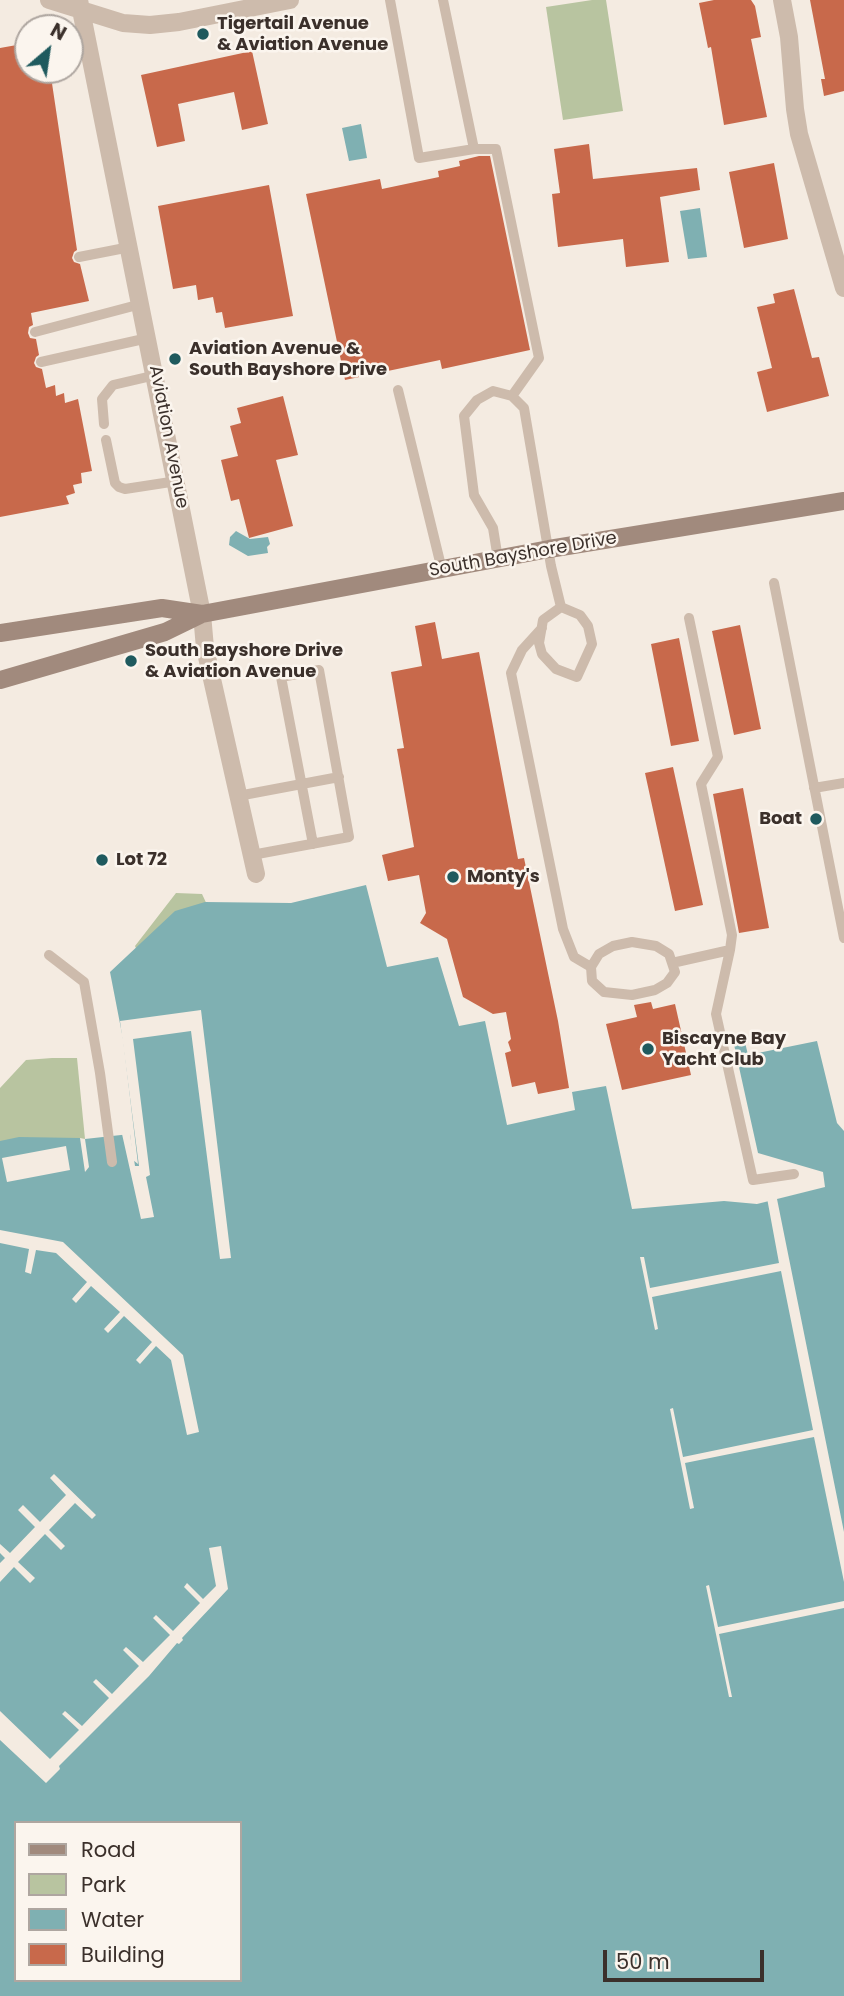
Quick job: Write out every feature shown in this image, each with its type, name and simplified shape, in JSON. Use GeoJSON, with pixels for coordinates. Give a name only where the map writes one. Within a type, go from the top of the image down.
{"type":"FeatureCollection","features":[{"type":"Feature","properties":{"kind":"main road","name":"South Bayshore Drive"},"geometry":{"type":"LineString","coordinates":[[0,680],[165,632],[202,614],[549,549],[844,501]]}},
{"type":"Feature","properties":{"kind":"main road","name":"South Bayshore Drive"},"geometry":{"type":"LineString","coordinates":[[0,634],[162,608],[202,614]]}},
{"type":"Feature","properties":{"kind":"street"},"geometry":{"type":"LineString","coordinates":[[48,0],[80,5],[122,23],[150,25],[179,22],[290,0]]}},
{"type":"Feature","properties":{"kind":"street"},"geometry":{"type":"LineString","coordinates":[[782,0],[802,146],[844,288]]}},
{"type":"Feature","properties":{"kind":"street","name":"Aviation Avenue"},"geometry":{"type":"LineString","coordinates":[[80,5],[177,481],[202,614],[205,648],[256,874]]}},
{"type":"Feature","properties":{"kind":"lane"},"geometry":{"type":"LineString","coordinates":[[390,0],[419,158],[474,149],[496,149],[539,358],[512,396]]}},
{"type":"Feature","properties":{"kind":"lane"},"geometry":{"type":"LineString","coordinates":[[443,0],[474,149]]}},
{"type":"Feature","properties":{"kind":"lane"},"geometry":{"type":"LineString","coordinates":[[79,257],[130,247]]}},
{"type":"Feature","properties":{"kind":"lane"},"geometry":{"type":"LineString","coordinates":[[35,331],[142,304]]}},
{"type":"Feature","properties":{"kind":"lane"},"geometry":{"type":"LineString","coordinates":[[40,362],[148,338]]}},
{"type":"Feature","properties":{"kind":"lane"},"geometry":{"type":"LineString","coordinates":[[104,424],[102,400],[113,385],[156,375]]}},
{"type":"Feature","properties":{"kind":"lane"},"geometry":{"type":"LineString","coordinates":[[398,390],[442,570]]}},
{"type":"Feature","properties":{"kind":"lane"},"geometry":{"type":"LineString","coordinates":[[498,559],[493,528],[474,495],[464,416],[477,400],[493,391],[512,396],[524,408],[561,607]]}},
{"type":"Feature","properties":{"kind":"lane"},"geometry":{"type":"LineString","coordinates":[[106,440],[115,483],[119,487],[125,489],[177,481]]}},
{"type":"Feature","properties":{"kind":"lane"},"geometry":{"type":"LineString","coordinates":[[774,583],[844,938]]}},
{"type":"Feature","properties":{"kind":"lane"},"geometry":{"type":"LineString","coordinates":[[561,607],[580,615],[588,626],[592,644],[577,677],[556,669],[542,654],[540,643],[543,620],[561,607]]}},
{"type":"Feature","properties":{"kind":"lane"},"geometry":{"type":"LineString","coordinates":[[689,618],[718,757],[701,784],[732,936],[716,1014],[753,1180],[794,1174]]}},
{"type":"Feature","properties":{"kind":"lane"},"geometry":{"type":"LineString","coordinates":[[542,628],[522,650],[511,673],[563,929],[574,957],[591,967]]}},
{"type":"Feature","properties":{"kind":"lane"},"geometry":{"type":"LineString","coordinates":[[252,855],[313,844],[349,837],[319,670],[281,677],[313,844]]}},
{"type":"Feature","properties":{"kind":"lane"},"geometry":{"type":"LineString","coordinates":[[239,796],[339,777]]}},
{"type":"Feature","properties":{"kind":"lane"},"geometry":{"type":"LineString","coordinates":[[814,788],[844,783]]}},
{"type":"Feature","properties":{"kind":"lane"},"geometry":{"type":"LineString","coordinates":[[632,943],[656,946],[669,954],[672,963],[675,972],[667,983],[655,990],[632,995],[604,992],[592,981],[591,967],[599,954],[613,946],[632,943]]}},
{"type":"Feature","properties":{"kind":"lane"},"geometry":{"type":"LineString","coordinates":[[672,963],[730,950]]}},
{"type":"Feature","properties":{"kind":"lane"},"geometry":{"type":"LineString","coordinates":[[49,955],[84,982],[112,1162]]}},
{"type":"Feature","properties":{"kind":"green space"},"geometry":{"type":"Polygon","coordinates":[[[606,0],[623,111],[563,120],[546,7],[606,0]]]}},
{"type":"Feature","properties":{"kind":"green space"},"geometry":{"type":"Polygon","coordinates":[[[176,893],[202,894],[210,911],[140,957],[135,946],[176,893]]]}},
{"type":"Feature","properties":{"kind":"green space"},"geometry":{"type":"Polygon","coordinates":[[[77,1058],[85,1139],[80,1138],[80,1143],[0,1159],[0,1088],[26,1060],[77,1058]]]}},
{"type":"Feature","properties":{"kind":"water"},"geometry":{"type":"Polygon","coordinates":[[[361,124],[367,158],[349,161],[342,128],[361,124]]]}},
{"type":"Feature","properties":{"kind":"water"},"geometry":{"type":"Polygon","coordinates":[[[700,208],[707,257],[688,259],[680,211],[700,208]]]}},
{"type":"Feature","properties":{"kind":"water"},"geometry":{"type":"Polygon","coordinates":[[[236,531],[250,539],[268,537],[268,553],[248,556],[229,545],[230,537],[236,531]]]}},
{"type":"Feature","properties":{"kind":"water"},"geometry":{"type":"Polygon","coordinates":[[[366,885],[387,967],[438,957],[459,1026],[485,1021],[507,1125],[575,1110],[572,1092],[606,1086],[632,1209],[724,1201],[757,1204],[825,1187],[823,1172],[758,1153],[733,1040],[744,1038],[748,1055],[817,1041],[837,1123],[844,1131],[844,1996],[0,1996],[0,1141],[19,1137],[80,1138],[85,1172],[89,1167],[85,1139],[130,1134],[133,1160],[138,1164],[123,1039],[110,972],[175,911],[205,902],[291,903],[366,885]]]}},
{"type":"Feature","properties":{"kind":"pier"},"geometry":{"type":"Polygon","coordinates":[[[201,1010],[231,1258],[220,1259],[191,1031],[133,1039],[150,1175],[146,1177],[154,1217],[141,1219],[122,1134],[130,1134],[135,1166],[139,1166],[120,1021],[201,1010]]]}},
{"type":"Feature","properties":{"kind":"pier"},"geometry":{"type":"Polygon","coordinates":[[[66,1146],[70,1170],[7,1182],[2,1158],[66,1146]]]}},
{"type":"Feature","properties":{"kind":"pier"},"geometry":{"type":"Polygon","coordinates":[[[776,1194],[844,1532],[844,1582],[814,1437],[685,1463],[694,1508],[690,1509],[670,1409],[673,1408],[683,1457],[813,1430],[781,1271],[652,1297],[658,1329],[655,1330],[640,1257],[644,1257],[650,1288],[779,1263],[767,1198],[776,1194]]]}},
{"type":"Feature","properties":{"kind":"pier"},"geometry":{"type":"Polygon","coordinates":[[[0,1230],[63,1242],[183,1355],[199,1432],[187,1435],[171,1360],[156,1346],[140,1364],[136,1360],[152,1342],[124,1316],[108,1333],[104,1329],[120,1312],[91,1286],[76,1303],[72,1299],[87,1282],[56,1253],[36,1250],[31,1274],[25,1272],[29,1249],[0,1243],[0,1230]]]}},
{"type":"Feature","properties":{"kind":"pier"},"geometry":{"type":"Polygon","coordinates":[[[54,1474],[96,1515],[92,1519],[75,1503],[49,1530],[65,1546],[61,1550],[45,1534],[18,1562],[35,1578],[30,1583],[14,1567],[0,1582],[0,1563],[5,1558],[0,1553],[0,1544],[10,1553],[35,1527],[18,1510],[23,1505],[40,1522],[66,1495],[50,1478],[54,1474]]]}},
{"type":"Feature","properties":{"kind":"pier"},"geometry":{"type":"Polygon","coordinates":[[[221,1546],[228,1589],[149,1676],[59,1766],[60,1769],[46,1783],[0,1740],[0,1711],[50,1759],[79,1730],[62,1714],[65,1711],[82,1726],[109,1698],[93,1682],[96,1679],[112,1694],[139,1666],[123,1650],[126,1647],[143,1662],[170,1635],[153,1618],[156,1615],[173,1631],[200,1603],[184,1587],[187,1583],[203,1599],[216,1586],[209,1548],[221,1546]]]}},
{"type":"Feature","properties":{"kind":"pier"},"geometry":{"type":"Polygon","coordinates":[[[709,1585],[718,1627],[844,1601],[844,1608],[719,1634],[732,1697],[729,1697],[706,1586],[709,1585]]]}},
{"type":"Feature","properties":{"kind":"building"},"geometry":{"type":"Polygon","coordinates":[[[714,0],[751,0],[755,6],[761,37],[751,39],[767,117],[724,125],[711,47],[708,48],[699,3],[714,0]]]}},
{"type":"Feature","properties":{"kind":"building"},"geometry":{"type":"Polygon","coordinates":[[[810,0],[844,0],[844,91],[824,96],[821,79],[825,79],[810,0]]]}},
{"type":"Feature","properties":{"kind":"building"},"geometry":{"type":"Polygon","coordinates":[[[14,46],[14,84],[52,84],[77,250],[72,258],[80,264],[89,301],[31,313],[33,325],[29,327],[28,333],[30,338],[36,339],[39,355],[34,363],[42,369],[46,388],[55,385],[56,396],[64,393],[65,403],[78,399],[92,471],[81,473],[82,483],[73,485],[75,493],[66,496],[69,504],[0,517],[0,48],[14,46]]]}},
{"type":"Feature","properties":{"kind":"building"},"geometry":{"type":"Polygon","coordinates":[[[252,51],[268,124],[242,130],[234,92],[178,104],[185,141],[157,147],[141,75],[252,51]]]}},
{"type":"Feature","properties":{"kind":"building"},"geometry":{"type":"Polygon","coordinates":[[[589,144],[593,179],[697,168],[700,190],[660,197],[669,262],[626,267],[623,239],[558,247],[552,194],[560,193],[554,149],[589,144]]]}},
{"type":"Feature","properties":{"kind":"building"},"geometry":{"type":"Polygon","coordinates":[[[490,156],[530,350],[442,369],[440,360],[345,380],[306,194],[380,179],[382,189],[439,177],[438,171],[460,166],[459,161],[490,156]]]}},
{"type":"Feature","properties":{"kind":"building"},"geometry":{"type":"Polygon","coordinates":[[[774,163],[788,239],[744,248],[729,172],[774,163]]]}},
{"type":"Feature","properties":{"kind":"building"},"geometry":{"type":"Polygon","coordinates":[[[269,185],[293,316],[225,328],[222,312],[216,313],[213,297],[198,300],[196,285],[173,289],[158,206],[269,185]]]}},
{"type":"Feature","properties":{"kind":"building"},"geometry":{"type":"Polygon","coordinates":[[[794,289],[812,358],[819,357],[829,396],[767,412],[757,372],[772,368],[757,307],[775,303],[773,294],[794,289]]]}},
{"type":"Feature","properties":{"kind":"building"},"geometry":{"type":"Polygon","coordinates":[[[283,396],[298,455],[276,460],[293,526],[249,538],[239,499],[231,501],[221,460],[238,456],[230,426],[241,423],[237,408],[283,396]]]}},
{"type":"Feature","properties":{"kind":"building"},"geometry":{"type":"Polygon","coordinates":[[[435,622],[442,659],[479,652],[518,859],[524,858],[569,1088],[538,1094],[535,1082],[512,1087],[505,1053],[511,1051],[506,1012],[493,1014],[463,997],[447,939],[420,923],[426,913],[419,875],[388,881],[382,855],[414,847],[397,749],[404,748],[391,672],[422,666],[415,626],[435,622]]]}},
{"type":"Feature","properties":{"kind":"building"},"geometry":{"type":"Polygon","coordinates":[[[740,625],[761,729],[734,735],[712,631],[740,625]]]}},
{"type":"Feature","properties":{"kind":"building"},"geometry":{"type":"Polygon","coordinates":[[[679,638],[699,741],[671,746],[651,644],[679,638]]]}},
{"type":"Feature","properties":{"kind":"building"},"geometry":{"type":"Polygon","coordinates":[[[673,767],[703,905],[675,911],[645,773],[673,767]]]}},
{"type":"Feature","properties":{"kind":"building"},"geometry":{"type":"Polygon","coordinates":[[[743,788],[769,928],[739,933],[713,794],[743,788]]]}},
{"type":"Feature","properties":{"kind":"building","name":"Biscayne Bay Yacht Club"},"geometry":{"type":"Polygon","coordinates":[[[651,1002],[653,1009],[675,1004],[691,1075],[622,1090],[606,1024],[637,1017],[634,1005],[651,1002]]]}},
{"type":"Feature","properties":{"kind":"place","name":"Tigertail Avenue & Aviation Avenue"},"geometry":{"type":"Point","coordinates":[203,34]}},
{"type":"Feature","properties":{"kind":"place","name":"Aviation Avenue & South Bayshore Drive"},"geometry":{"type":"Point","coordinates":[175,359]}},
{"type":"Feature","properties":{"kind":"place","name":"South Bayshore Drive & Aviation Avenue"},"geometry":{"type":"Point","coordinates":[131,661]}},
{"type":"Feature","properties":{"kind":"place","name":"Boat"},"geometry":{"type":"Point","coordinates":[816,819]}},
{"type":"Feature","properties":{"kind":"place","name":"Lot 72"},"geometry":{"type":"Point","coordinates":[102,860]}},
{"type":"Feature","properties":{"kind":"place","name":"Monty's"},"geometry":{"type":"Point","coordinates":[453,877]}},
{"type":"Feature","properties":{"kind":"place","name":"Biscayne Bay Yacht Club"},"geometry":{"type":"Point","coordinates":[648,1049]}}]}
